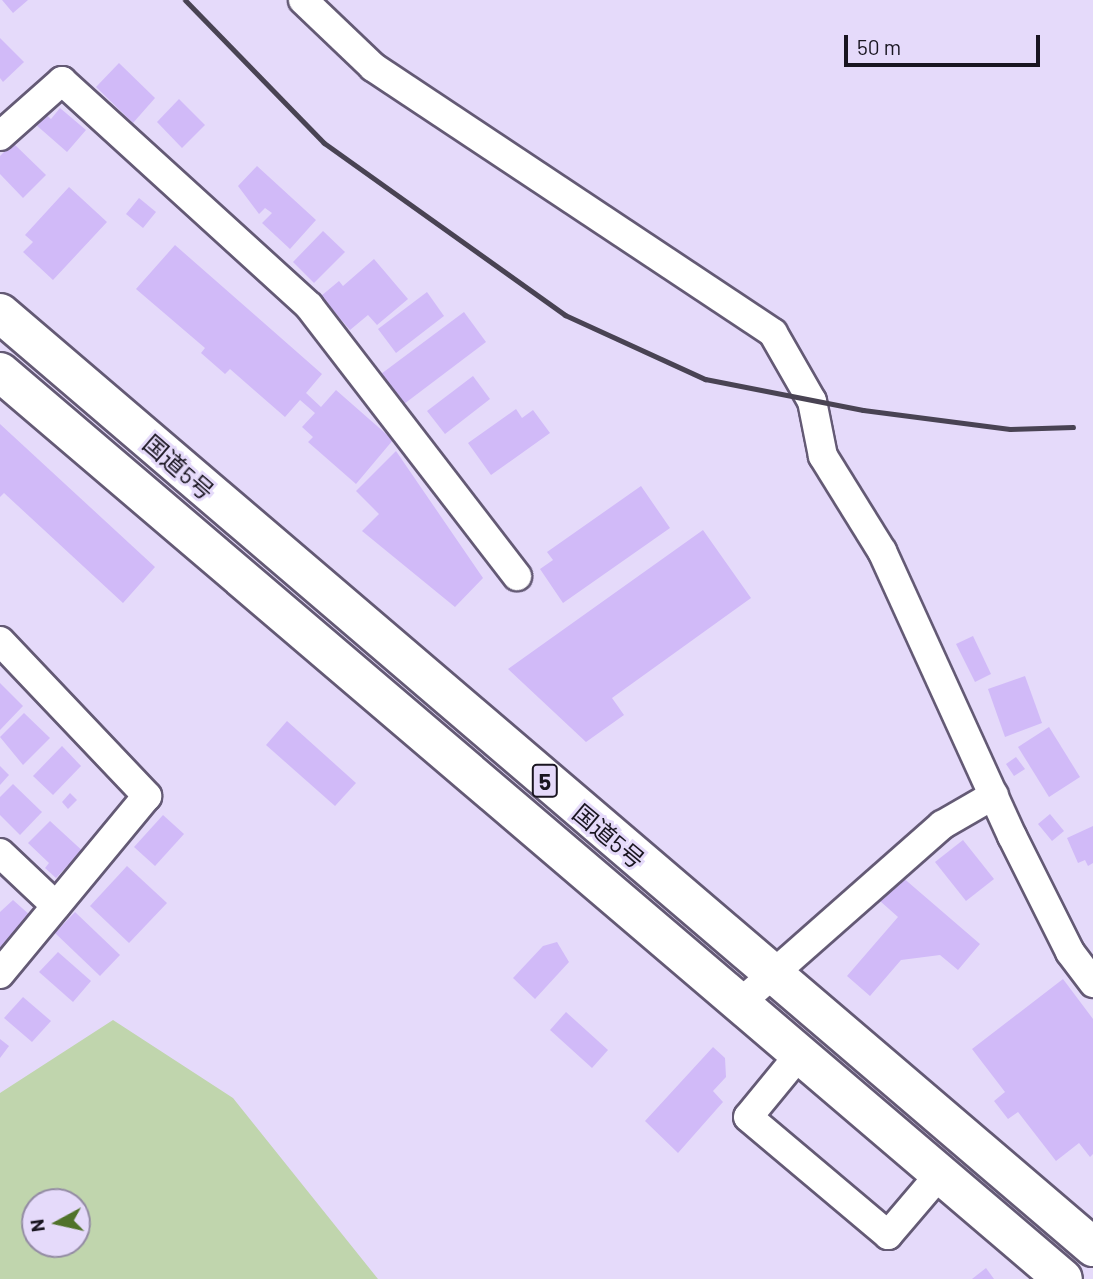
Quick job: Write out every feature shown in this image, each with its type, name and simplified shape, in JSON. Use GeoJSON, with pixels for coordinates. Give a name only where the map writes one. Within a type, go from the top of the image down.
{"type":"FeatureCollection","features":[{"type":"Feature","properties":{"kind":"highway","name":"国道5号"},"geometry":{"type":"LineString","coordinates":[[0,313],[1093,1247]]}},
{"type":"Feature","properties":{"kind":"highway","name":"国道5号"},"geometry":{"type":"LineString","coordinates":[[0,372],[1063,1279]]}},
{"type":"Feature","properties":{"kind":"street"},"geometry":{"type":"LineString","coordinates":[[303,0],[373,67],[773,333],[812,401],[823,456],[882,551],[994,795],[1070,952],[1093,983]]}},
{"type":"Feature","properties":{"kind":"street"},"geometry":{"type":"LineString","coordinates":[[0,136],[62,81],[309,306],[517,576]]}},
{"type":"Feature","properties":{"kind":"street"},"geometry":{"type":"LineString","coordinates":[[0,641],[147,796],[0,974]]}},
{"type":"Feature","properties":{"kind":"street"},"geometry":{"type":"LineString","coordinates":[[739,1004],[942,825],[994,795]]}},
{"type":"Feature","properties":{"kind":"street"},"geometry":{"type":"LineString","coordinates":[[0,853],[56,905]]}},
{"type":"Feature","properties":{"kind":"street"},"geometry":{"type":"LineString","coordinates":[[799,1055],[748,1117],[888,1235],[940,1174]]}},
{"type":"Feature","properties":{"kind":"green space"},"geometry":{"type":"Polygon","coordinates":[[[113,1020],[233,1098],[378,1279],[0,1279],[0,1093],[113,1020]]]}},
{"type":"Feature","properties":{"kind":"building"},"geometry":{"type":"Polygon","coordinates":[[[2,0],[28,0],[13,13],[2,0]]]}},
{"type":"Feature","properties":{"kind":"building"},"geometry":{"type":"Polygon","coordinates":[[[0,38],[24,62],[3,82],[0,78],[0,38]]]}},
{"type":"Feature","properties":{"kind":"building"},"geometry":{"type":"Polygon","coordinates":[[[119,63],[155,98],[133,123],[96,87],[119,63]]]}},
{"type":"Feature","properties":{"kind":"building"},"geometry":{"type":"Polygon","coordinates":[[[179,99],[205,125],[182,148],[157,122],[179,99]]]}},
{"type":"Feature","properties":{"kind":"building"},"geometry":{"type":"Polygon","coordinates":[[[60,108],[86,130],[67,152],[35,124],[44,113],[51,119],[60,108]]]}},
{"type":"Feature","properties":{"kind":"building"},"geometry":{"type":"Polygon","coordinates":[[[13,143],[46,175],[23,198],[0,174],[0,156],[13,143]]]}},
{"type":"Feature","properties":{"kind":"building"},"geometry":{"type":"Polygon","coordinates":[[[257,166],[316,220],[290,249],[262,223],[272,213],[265,208],[259,214],[238,186],[257,166]]]}},
{"type":"Feature","properties":{"kind":"building"},"geometry":{"type":"Polygon","coordinates":[[[69,187],[107,222],[53,280],[23,252],[33,242],[25,235],[69,187]]]}},
{"type":"Feature","properties":{"kind":"building"},"geometry":{"type":"Polygon","coordinates":[[[139,198],[156,212],[143,228],[126,214],[139,198]]]}},
{"type":"Feature","properties":{"kind":"building"},"geometry":{"type":"Polygon","coordinates":[[[323,231],[345,252],[314,283],[293,262],[323,231]]]}},
{"type":"Feature","properties":{"kind":"building"},"geometry":{"type":"Polygon","coordinates":[[[175,245],[322,374],[306,393],[321,407],[336,390],[393,440],[356,484],[308,442],[313,437],[302,427],[315,413],[300,400],[285,417],[230,369],[225,374],[201,353],[205,348],[136,289],[175,245]]]}},
{"type":"Feature","properties":{"kind":"building"},"geometry":{"type":"Polygon","coordinates":[[[374,259],[408,299],[377,325],[368,315],[350,330],[321,296],[339,281],[343,286],[374,259]]]}},
{"type":"Feature","properties":{"kind":"building"},"geometry":{"type":"Polygon","coordinates":[[[427,292],[444,316],[396,353],[378,329],[427,292]]]}},
{"type":"Feature","properties":{"kind":"building"},"geometry":{"type":"Polygon","coordinates":[[[464,312],[486,342],[404,404],[381,374],[464,312]]]}},
{"type":"Feature","properties":{"kind":"building"},"geometry":{"type":"Polygon","coordinates":[[[473,376],[490,399],[445,434],[427,411],[473,376]]]}},
{"type":"Feature","properties":{"kind":"building"},"geometry":{"type":"Polygon","coordinates":[[[516,409],[522,418],[533,410],[550,433],[491,475],[468,443],[516,409]]]}},
{"type":"Feature","properties":{"kind":"building"},"geometry":{"type":"Polygon","coordinates":[[[0,424],[155,567],[123,603],[4,493],[0,497],[0,424]]]}},
{"type":"Feature","properties":{"kind":"building"},"geometry":{"type":"Polygon","coordinates":[[[396,451],[483,578],[455,607],[362,531],[379,514],[356,491],[396,451]]]}},
{"type":"Feature","properties":{"kind":"building"},"geometry":{"type":"Polygon","coordinates":[[[641,486],[670,528],[563,603],[540,569],[553,560],[547,552],[641,486]]]}},
{"type":"Feature","properties":{"kind":"building"},"geometry":{"type":"Polygon","coordinates":[[[703,530],[751,598],[612,698],[624,715],[586,742],[508,669],[703,530]]]}},
{"type":"Feature","properties":{"kind":"building"},"geometry":{"type":"Polygon","coordinates":[[[973,636],[991,674],[975,682],[956,644],[973,636]]]}},
{"type":"Feature","properties":{"kind":"building"},"geometry":{"type":"Polygon","coordinates":[[[1025,676],[1042,723],[1005,737],[988,689],[1025,676]]]}},
{"type":"Feature","properties":{"kind":"building"},"geometry":{"type":"Polygon","coordinates":[[[0,683],[23,706],[0,730],[0,683]]]}},
{"type":"Feature","properties":{"kind":"building"},"geometry":{"type":"Polygon","coordinates":[[[24,713],[50,738],[23,765],[0,737],[24,713]]]}},
{"type":"Feature","properties":{"kind":"building"},"geometry":{"type":"Polygon","coordinates":[[[287,721],[356,783],[335,806],[266,745],[287,721]]]}},
{"type":"Feature","properties":{"kind":"building"},"geometry":{"type":"Polygon","coordinates":[[[1049,727],[1080,777],[1049,797],[1018,747],[1049,727]]]}},
{"type":"Feature","properties":{"kind":"building"},"geometry":{"type":"Polygon","coordinates":[[[62,746],[81,766],[53,795],[33,776],[62,746]]]}},
{"type":"Feature","properties":{"kind":"building"},"geometry":{"type":"Polygon","coordinates":[[[1016,757],[1025,769],[1014,776],[1006,764],[1016,757]]]}},
{"type":"Feature","properties":{"kind":"building"},"geometry":{"type":"Polygon","coordinates":[[[0,766],[9,775],[0,785],[0,766]]]}},
{"type":"Feature","properties":{"kind":"building"},"geometry":{"type":"Polygon","coordinates":[[[13,784],[42,812],[20,835],[0,815],[0,797],[13,784]]]}},
{"type":"Feature","properties":{"kind":"building"},"geometry":{"type":"Polygon","coordinates":[[[70,793],[77,800],[68,809],[62,802],[70,793]]]}},
{"type":"Feature","properties":{"kind":"building"},"geometry":{"type":"Polygon","coordinates":[[[1050,814],[1064,831],[1052,841],[1038,824],[1050,814]]]}},
{"type":"Feature","properties":{"kind":"building"},"geometry":{"type":"Polygon","coordinates":[[[163,815],[184,834],[155,866],[134,847],[163,815]]]}},
{"type":"Feature","properties":{"kind":"building"},"geometry":{"type":"Polygon","coordinates":[[[50,821],[87,855],[73,870],[68,865],[56,878],[45,868],[49,863],[28,843],[50,821]]]}},
{"type":"Feature","properties":{"kind":"building"},"geometry":{"type":"Polygon","coordinates":[[[1093,826],[1093,863],[1088,866],[1085,860],[1078,863],[1067,838],[1093,826]]]}},
{"type":"Feature","properties":{"kind":"building"},"geometry":{"type":"Polygon","coordinates":[[[963,840],[994,879],[966,901],[935,862],[963,840]]]}},
{"type":"Feature","properties":{"kind":"building"},"geometry":{"type":"Polygon","coordinates":[[[127,866],[167,903],[129,943],[90,906],[127,866]]]}},
{"type":"Feature","properties":{"kind":"building"},"geometry":{"type":"Polygon","coordinates":[[[901,876],[980,944],[958,970],[940,955],[901,960],[870,996],[847,976],[898,917],[880,901],[901,876]]]}},
{"type":"Feature","properties":{"kind":"building"},"geometry":{"type":"Polygon","coordinates":[[[13,900],[31,916],[0,951],[0,912],[13,900]]]}},
{"type":"Feature","properties":{"kind":"building"},"geometry":{"type":"Polygon","coordinates":[[[75,912],[120,955],[100,976],[55,933],[75,912]]]}},
{"type":"Feature","properties":{"kind":"building"},"geometry":{"type":"Polygon","coordinates":[[[557,942],[569,962],[535,999],[513,978],[543,946],[557,942]]]}},
{"type":"Feature","properties":{"kind":"building"},"geometry":{"type":"Polygon","coordinates":[[[58,952],[91,981],[73,1002],[39,972],[58,952]]]}},
{"type":"Feature","properties":{"kind":"building"},"geometry":{"type":"Polygon","coordinates":[[[1063,979],[1093,1019],[1093,1154],[1090,1157],[1079,1143],[1056,1161],[1018,1112],[1008,1119],[994,1101],[1005,1092],[972,1049],[1063,979]]]}},
{"type":"Feature","properties":{"kind":"building"},"geometry":{"type":"Polygon","coordinates":[[[23,997],[51,1021],[32,1042],[4,1018],[23,997]]]}},
{"type":"Feature","properties":{"kind":"building"},"geometry":{"type":"Polygon","coordinates":[[[566,1012],[608,1050],[592,1068],[550,1030],[566,1012]]]}},
{"type":"Feature","properties":{"kind":"building"},"geometry":{"type":"Polygon","coordinates":[[[0,1039],[9,1046],[0,1058],[0,1039]]]}},
{"type":"Feature","properties":{"kind":"building"},"geometry":{"type":"Polygon","coordinates":[[[713,1047],[725,1058],[726,1077],[713,1091],[723,1102],[678,1153],[645,1121],[713,1047]]]}},
{"type":"Feature","properties":{"kind":"building"},"geometry":{"type":"Polygon","coordinates":[[[986,1268],[994,1279],[972,1279],[986,1268]]]}},
{"type":"Feature","properties":{"kind":"railway"},"geometry":{"type":"LineString","coordinates":[[185,0],[324,143],[565,315],[705,379],[863,410],[1010,429],[1073,427]]}}]}
